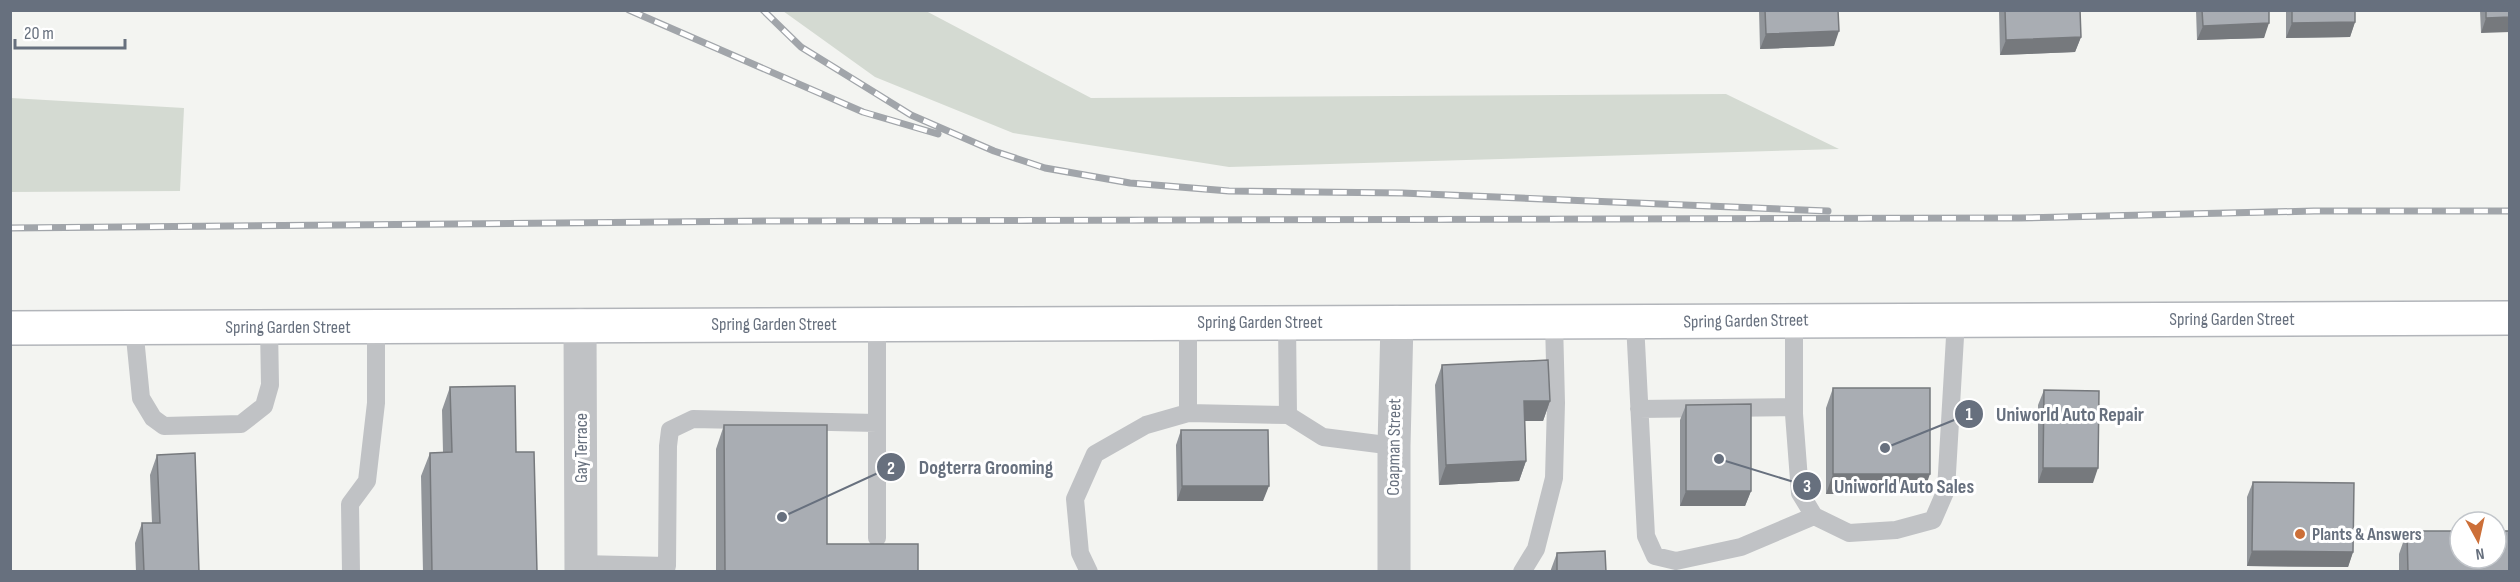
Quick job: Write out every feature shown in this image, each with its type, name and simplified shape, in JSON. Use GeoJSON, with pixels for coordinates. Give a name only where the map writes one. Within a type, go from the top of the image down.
{"type":"FeatureCollection","features":[{"type":"Feature","properties":{"kind":"main road","name":"Spring Garden Street"},"geometry":{"type":"LineString","coordinates":[[10,328],[2510,318]]}},
{"type":"Feature","properties":{"kind":"street","name":"Coapman Street"},"geometry":{"type":"LineString","coordinates":[[1394,572],[1397,322]]}},
{"type":"Feature","properties":{"kind":"street","name":"Gay Terrace"},"geometry":{"type":"LineString","coordinates":[[580,325],[581,568]]}},
{"type":"Feature","properties":{"kind":"lane"},"geometry":{"type":"LineString","coordinates":[[1794,320],[1794,407],[1800,493],[1814,516],[1849,533],[1896,530],[1933,520],[1946,490],[1956,320]]}},
{"type":"Feature","properties":{"kind":"lane"},"geometry":{"type":"LineString","coordinates":[[1287,322],[1288,415]]}},
{"type":"Feature","properties":{"kind":"lane"},"geometry":{"type":"LineString","coordinates":[[1522,572],[1536,549],[1554,478],[1556,403],[1554,322]]}},
{"type":"Feature","properties":{"kind":"lane"},"geometry":{"type":"LineString","coordinates":[[1635,322],[1646,536],[1655,556],[1676,561],[1741,547],[1814,516]]}},
{"type":"Feature","properties":{"kind":"lane"},"geometry":{"type":"LineString","coordinates":[[877,323],[877,538]]}},
{"type":"Feature","properties":{"kind":"lane"},"geometry":{"type":"LineString","coordinates":[[1188,323],[1188,413]]}},
{"type":"Feature","properties":{"kind":"lane"},"geometry":{"type":"LineString","coordinates":[[134,327],[141,398],[153,418],[164,426],[241,424],[264,406],[270,385],[269,327]]}},
{"type":"Feature","properties":{"kind":"lane"},"geometry":{"type":"LineString","coordinates":[[351,572],[350,504],[367,481],[376,403],[376,327]]}},
{"type":"Feature","properties":{"kind":"lane"},"geometry":{"type":"LineString","coordinates":[[1639,409],[1794,407]]}},
{"type":"Feature","properties":{"kind":"lane"},"geometry":{"type":"LineString","coordinates":[[1089,572],[1080,554],[1075,499],[1095,454],[1146,425],[1188,413],[1288,415],[1323,437],[1394,446]]}},
{"type":"Feature","properties":{"kind":"lane"},"geometry":{"type":"LineString","coordinates":[[581,568],[668,566],[670,430],[693,419],[877,423]]}},
{"type":"Feature","properties":{"kind":"shaded area"},"geometry":{"type":"Polygon","coordinates":[[[783,11],[926,11],[1091,98],[1726,94],[1839,149],[1229,167],[1013,133],[875,77],[783,11]]]}},
{"type":"Feature","properties":{"kind":"shaded area"},"geometry":{"type":"Polygon","coordinates":[[[11,98],[184,108],[180,191],[11,192],[11,98]]]}},
{"type":"Feature","properties":{"kind":"building"},"geometry":{"type":"Polygon","coordinates":[[[1765,10],[1838,10],[1839,31],[1766,34],[1765,10]]]}},
{"type":"Feature","properties":{"kind":"building"},"geometry":{"type":"Polygon","coordinates":[[[2005,10],[2080,10],[2081,37],[2006,40],[2005,10]]]}},
{"type":"Feature","properties":{"kind":"building"},"geometry":{"type":"Polygon","coordinates":[[[2202,10],[2269,10],[2269,23],[2203,26],[2202,10]]]}},
{"type":"Feature","properties":{"kind":"building"},"geometry":{"type":"Polygon","coordinates":[[[2292,10],[2355,10],[2355,22],[2292,23],[2292,10]]]}},
{"type":"Feature","properties":{"kind":"building"},"geometry":{"type":"Polygon","coordinates":[[[2486,10],[2510,10],[2510,17],[2486,18],[2486,10]]]}},
{"type":"Feature","properties":{"kind":"building"},"geometry":{"type":"Polygon","coordinates":[[[1548,360],[1550,401],[1524,401],[1526,461],[1446,465],[1442,365],[1548,360]]]}},
{"type":"Feature","properties":{"kind":"building"},"geometry":{"type":"Polygon","coordinates":[[[515,386],[516,452],[534,452],[537,572],[432,572],[430,453],[452,452],[450,387],[515,386]]]}},
{"type":"Feature","properties":{"kind":"building"},"geometry":{"type":"Polygon","coordinates":[[[1833,388],[1930,388],[1930,474],[1833,474],[1833,388]]]}},
{"type":"Feature","properties":{"kind":"building"},"geometry":{"type":"Polygon","coordinates":[[[2044,390],[2099,391],[2098,468],[2043,468],[2044,390]]]}},
{"type":"Feature","properties":{"kind":"building"},"geometry":{"type":"Polygon","coordinates":[[[1751,404],[1751,491],[1686,491],[1686,405],[1751,404]]]}},
{"type":"Feature","properties":{"kind":"building"},"geometry":{"type":"Polygon","coordinates":[[[724,425],[827,425],[827,544],[918,544],[918,572],[725,572],[724,425]]]}},
{"type":"Feature","properties":{"kind":"building"},"geometry":{"type":"Polygon","coordinates":[[[1181,430],[1268,430],[1269,486],[1182,486],[1181,430]]]}},
{"type":"Feature","properties":{"kind":"building"},"geometry":{"type":"Polygon","coordinates":[[[195,453],[199,572],[144,572],[142,523],[160,523],[157,455],[195,453]]]}},
{"type":"Feature","properties":{"kind":"building"},"geometry":{"type":"Polygon","coordinates":[[[2253,482],[2354,483],[2353,552],[2252,551],[2253,482]]]}},
{"type":"Feature","properties":{"kind":"building"},"geometry":{"type":"Polygon","coordinates":[[[2407,531],[2448,531],[2448,570],[2508,570],[2508,531],[2510,531],[2510,572],[2408,572],[2407,531]]]}},
{"type":"Feature","properties":{"kind":"building"},"geometry":{"type":"Polygon","coordinates":[[[1605,551],[1606,572],[1557,572],[1557,553],[1605,551]]]}},
{"type":"Feature","properties":{"kind":"railway"},"geometry":{"type":"LineString","coordinates":[[629,10],[863,112],[938,134]]}},
{"type":"Feature","properties":{"kind":"railway"},"geometry":{"type":"LineString","coordinates":[[763,10],[801,47],[911,115],[994,151],[1045,168],[1130,183],[1229,191],[1402,193],[1828,211]]}},
{"type":"Feature","properties":{"kind":"railway"},"geometry":{"type":"LineString","coordinates":[[10,228],[772,221],[2019,218],[2314,211],[2510,211]]}},
{"type":"Feature","properties":{"kind":"place","name":"Uniworld Auto Repair"},"geometry":{"type":"Point","coordinates":[1885,448]}},
{"type":"Feature","properties":{"kind":"place","name":"Uniworld Auto Sales"},"geometry":{"type":"Point","coordinates":[1719,459]}},
{"type":"Feature","properties":{"kind":"place","name":"Dogterra Grooming"},"geometry":{"type":"Point","coordinates":[782,517]}},
{"type":"Feature","properties":{"kind":"place","name":"Plants & Answers"},"geometry":{"type":"Point","coordinates":[2300,534]}}]}
